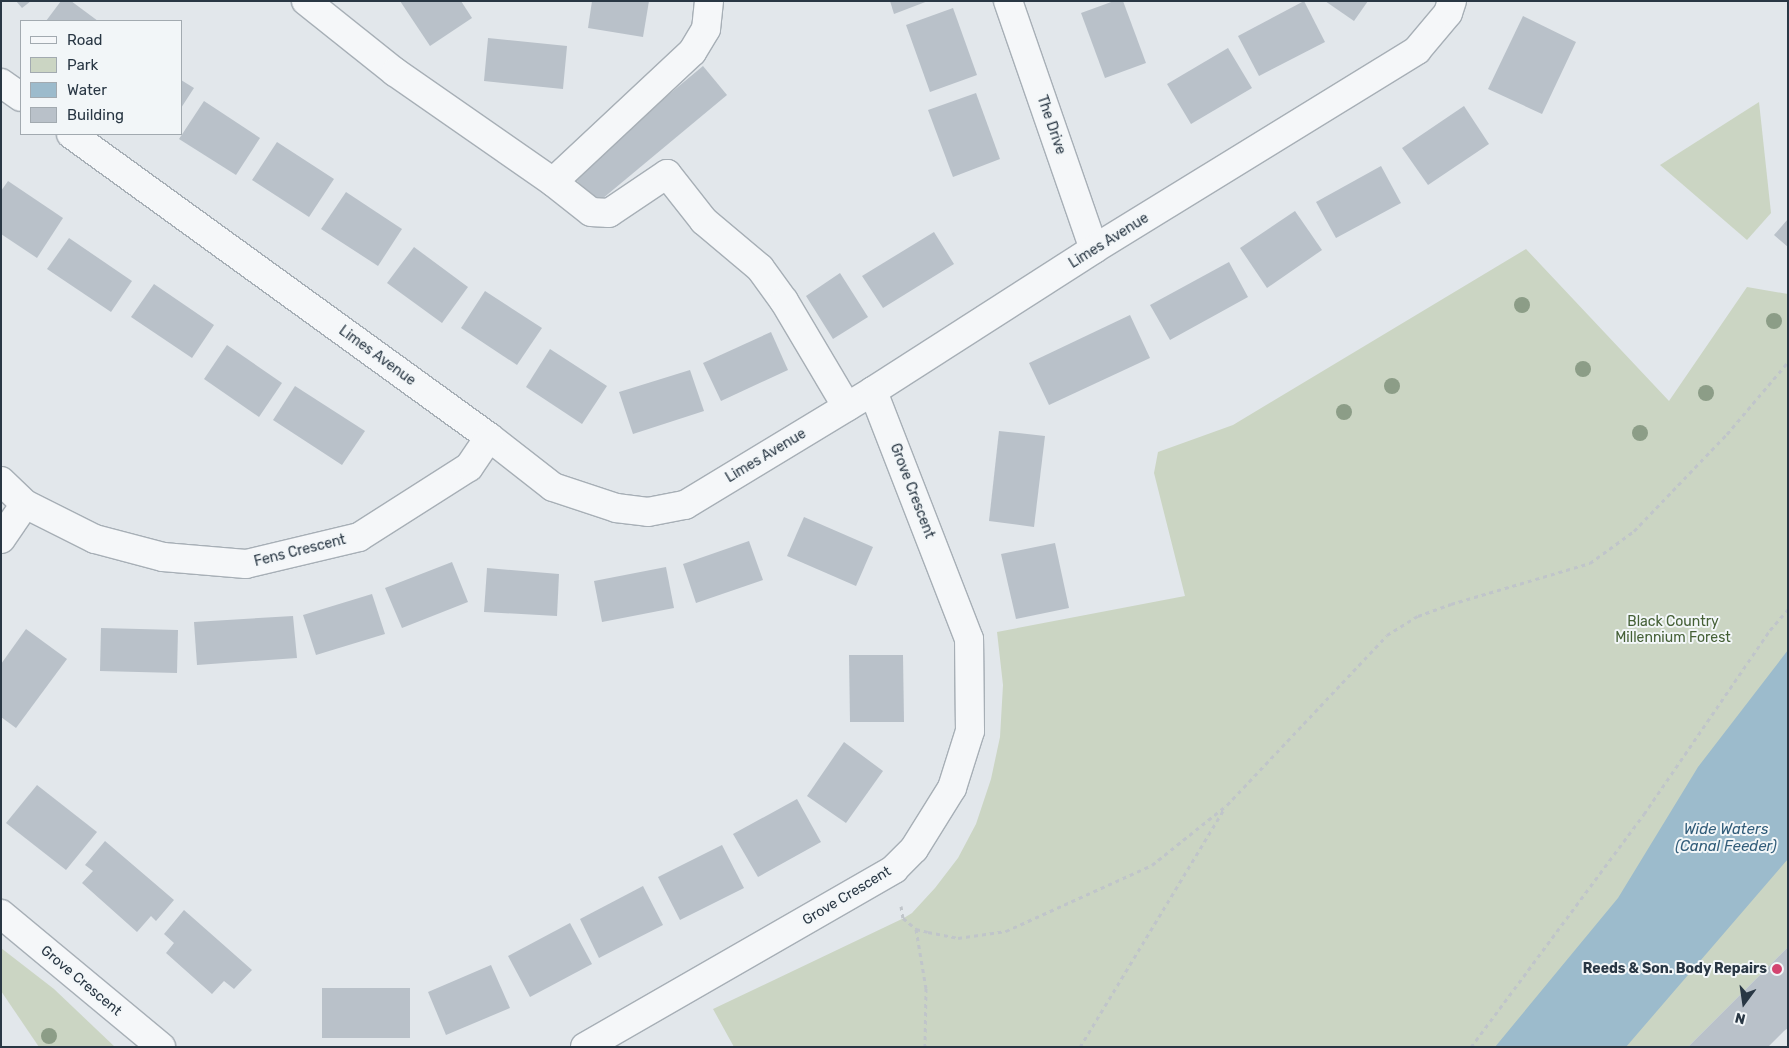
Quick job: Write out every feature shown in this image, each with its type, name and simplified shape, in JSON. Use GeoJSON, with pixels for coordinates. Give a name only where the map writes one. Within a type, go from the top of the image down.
{"type":"FeatureCollection","features":[{"type":"Feature","properties":{"kind":"street"},"geometry":{"type":"LineString","coordinates":[[306,1],[395,72],[553,182],[591,212],[609,213],[667,174],[704,221],[760,268],[784,301],[847,407]]}},
{"type":"Feature","properties":{"kind":"street"},"geometry":{"type":"LineString","coordinates":[[553,182],[692,52],[706,28],[709,1]]}},
{"type":"Feature","properties":{"kind":"street","name":"The Drive"},"geometry":{"type":"LineString","coordinates":[[1008,1],[1094,249]]}},
{"type":"Feature","properties":{"kind":"street","name":"Limes Avenue"},"geometry":{"type":"LineString","coordinates":[[72,135],[489,437],[553,487],[616,508],[648,512],[685,505],[873,391],[1094,249],[1417,50],[1448,14],[1452,1]]}},
{"type":"Feature","properties":{"kind":"street"},"geometry":{"type":"LineString","coordinates":[[1,83],[20,97]]}},
{"type":"Feature","properties":{"kind":"street","name":"Grove Crescent"},"geometry":{"type":"LineString","coordinates":[[585,1047],[894,869],[914,850],[952,788],[970,730],[969,639],[873,391]]}},
{"type":"Feature","properties":{"kind":"street","name":"Fens Crescent"},"geometry":{"type":"LineString","coordinates":[[1,481],[25,504],[95,539],[163,557],[246,564],[359,537],[470,467],[489,437]]}},
{"type":"Feature","properties":{"kind":"street"},"geometry":{"type":"LineString","coordinates":[[1,539],[25,504]]}},
{"type":"Feature","properties":{"kind":"street","name":"Grove Crescent"},"geometry":{"type":"LineString","coordinates":[[1,914],[161,1047]]}},
{"type":"Feature","properties":{"kind":"path"},"geometry":{"type":"LineString","coordinates":[[894,869],[904,918],[916,928],[958,938],[1006,930],[1152,865],[1227,805],[1386,635],[1418,616],[1451,604],[1590,563],[1634,531],[1727,434],[1788,362]]}},
{"type":"Feature","properties":{"kind":"path"},"geometry":{"type":"LineString","coordinates":[[1471,1047],[1644,814],[1770,630],[1788,609]]}},
{"type":"Feature","properties":{"kind":"path"},"geometry":{"type":"LineString","coordinates":[[1080,1047],[1227,805]]}},
{"type":"Feature","properties":{"kind":"path"},"geometry":{"type":"LineString","coordinates":[[916,928],[926,988],[925,1047]]}},
{"type":"Feature","properties":{"kind":"green space"},"geometry":{"type":"Polygon","coordinates":[[[1759,102],[1771,213],[1747,240],[1660,165],[1759,102]]]}},
{"type":"Feature","properties":{"kind":"green space","name":"Black Country Millennium Forest"},"geometry":{"type":"Polygon","coordinates":[[[1526,249],[1669,401],[1747,287],[1788,294],[1788,947],[1688,1047],[734,1047],[713,1009],[904,918],[912,913],[935,888],[958,858],[976,824],[991,779],[1000,737],[1003,685],[997,632],[1185,596],[1154,473],[1158,452],[1233,425],[1526,249]]]}},
{"type":"Feature","properties":{"kind":"green space"},"geometry":{"type":"Polygon","coordinates":[[[1,948],[54,989],[115,1047],[39,1047],[1,991],[1,948]]]}},
{"type":"Feature","properties":{"kind":"water","name":"Wide Waters (Canal Feeder)"},"geometry":{"type":"Polygon","coordinates":[[[1788,650],[1788,859],[1626,1047],[1495,1047],[1618,898],[1698,767],[1788,650]]]}},
{"type":"Feature","properties":{"kind":"building"},"geometry":{"type":"Polygon","coordinates":[[[16,1],[31,1],[22,8],[16,1]]]}},
{"type":"Feature","properties":{"kind":"building"},"geometry":{"type":"Polygon","coordinates":[[[61,1],[71,1],[97,20],[47,20],[61,1]]]}},
{"type":"Feature","properties":{"kind":"building"},"geometry":{"type":"Polygon","coordinates":[[[400,1],[461,1],[472,18],[430,46],[400,1]]]}},
{"type":"Feature","properties":{"kind":"building"},"geometry":{"type":"Polygon","coordinates":[[[592,1],[649,1],[643,37],[588,28],[592,1]]]}},
{"type":"Feature","properties":{"kind":"building"},"geometry":{"type":"Polygon","coordinates":[[[890,1],[928,1],[894,14],[890,1]]]}},
{"type":"Feature","properties":{"kind":"building"},"geometry":{"type":"Polygon","coordinates":[[[1114,1],[1123,1],[1146,63],[1105,78],[1081,13],[1114,1]]]}},
{"type":"Feature","properties":{"kind":"building"},"geometry":{"type":"Polygon","coordinates":[[[1304,1],[1325,42],[1259,76],[1238,36],[1304,1]]]}},
{"type":"Feature","properties":{"kind":"building"},"geometry":{"type":"Polygon","coordinates":[[[1325,1],[1368,1],[1354,21],[1325,1]]]}},
{"type":"Feature","properties":{"kind":"building"},"geometry":{"type":"Polygon","coordinates":[[[953,8],[977,75],[930,92],[906,25],[953,8]]]}},
{"type":"Feature","properties":{"kind":"building"},"geometry":{"type":"Polygon","coordinates":[[[1523,16],[1576,42],[1542,114],[1488,89],[1523,16]]]}},
{"type":"Feature","properties":{"kind":"building"},"geometry":{"type":"Polygon","coordinates":[[[488,38],[567,46],[563,89],[484,81],[488,38]]]}},
{"type":"Feature","properties":{"kind":"building"},"geometry":{"type":"Polygon","coordinates":[[[1228,48],[1252,88],[1191,124],[1167,84],[1228,48]]]}},
{"type":"Feature","properties":{"kind":"building"},"geometry":{"type":"Polygon","coordinates":[[[703,66],[727,95],[596,204],[572,175],[703,66]]]}},
{"type":"Feature","properties":{"kind":"building"},"geometry":{"type":"Polygon","coordinates":[[[182,81],[194,88],[182,106],[182,81]]]}},
{"type":"Feature","properties":{"kind":"building"},"geometry":{"type":"Polygon","coordinates":[[[976,93],[1000,159],[953,177],[928,110],[976,93]]]}},
{"type":"Feature","properties":{"kind":"building"},"geometry":{"type":"Polygon","coordinates":[[[204,101],[260,138],[236,175],[179,139],[204,101]]]}},
{"type":"Feature","properties":{"kind":"building"},"geometry":{"type":"Polygon","coordinates":[[[1464,106],[1489,144],[1428,185],[1402,148],[1464,106]]]}},
{"type":"Feature","properties":{"kind":"building"},"geometry":{"type":"Polygon","coordinates":[[[277,142],[334,179],[309,217],[252,180],[277,142]]]}},
{"type":"Feature","properties":{"kind":"building"},"geometry":{"type":"Polygon","coordinates":[[[1381,166],[1401,203],[1336,238],[1316,202],[1381,166]]]}},
{"type":"Feature","properties":{"kind":"building"},"geometry":{"type":"Polygon","coordinates":[[[8,181],[63,218],[37,258],[1,234],[1,191],[8,181]]]}},
{"type":"Feature","properties":{"kind":"building"},"geometry":{"type":"Polygon","coordinates":[[[346,192],[402,229],[378,266],[321,229],[346,192]]]}},
{"type":"Feature","properties":{"kind":"building"},"geometry":{"type":"Polygon","coordinates":[[[1295,211],[1322,250],[1267,288],[1240,248],[1295,211]]]}},
{"type":"Feature","properties":{"kind":"building"},"geometry":{"type":"Polygon","coordinates":[[[1788,219],[1788,247],[1774,235],[1788,219]]]}},
{"type":"Feature","properties":{"kind":"building"},"geometry":{"type":"Polygon","coordinates":[[[934,232],[954,264],[883,308],[862,276],[934,232]]]}},
{"type":"Feature","properties":{"kind":"building"},"geometry":{"type":"Polygon","coordinates":[[[69,238],[132,281],[111,312],[47,269],[69,238]]]}},
{"type":"Feature","properties":{"kind":"building"},"geometry":{"type":"Polygon","coordinates":[[[414,247],[468,287],[442,323],[387,283],[414,247]]]}},
{"type":"Feature","properties":{"kind":"building"},"geometry":{"type":"Polygon","coordinates":[[[1229,262],[1248,297],[1170,340],[1150,305],[1229,262]]]}},
{"type":"Feature","properties":{"kind":"building"},"geometry":{"type":"Polygon","coordinates":[[[840,273],[868,317],[833,339],[806,296],[840,273]]]}},
{"type":"Feature","properties":{"kind":"building"},"geometry":{"type":"Polygon","coordinates":[[[154,284],[214,325],[192,358],[131,317],[154,284]]]}},
{"type":"Feature","properties":{"kind":"building"},"geometry":{"type":"Polygon","coordinates":[[[485,291],[542,328],[517,365],[461,328],[485,291]]]}},
{"type":"Feature","properties":{"kind":"building"},"geometry":{"type":"Polygon","coordinates":[[[1130,315],[1150,358],[1049,405],[1029,363],[1130,315]]]}},
{"type":"Feature","properties":{"kind":"building"},"geometry":{"type":"Polygon","coordinates":[[[771,332],[788,370],[721,401],[703,363],[771,332]]]}},
{"type":"Feature","properties":{"kind":"building"},"geometry":{"type":"Polygon","coordinates":[[[227,345],[282,383],[259,417],[204,379],[227,345]]]}},
{"type":"Feature","properties":{"kind":"building"},"geometry":{"type":"Polygon","coordinates":[[[550,349],[607,386],[582,424],[526,387],[550,349]]]}},
{"type":"Feature","properties":{"kind":"building"},"geometry":{"type":"Polygon","coordinates":[[[690,370],[704,411],[633,434],[619,392],[690,370]]]}},
{"type":"Feature","properties":{"kind":"building"},"geometry":{"type":"Polygon","coordinates":[[[295,386],[365,431],[342,465],[273,420],[295,386]]]}},
{"type":"Feature","properties":{"kind":"building"},"geometry":{"type":"Polygon","coordinates":[[[999,431],[1045,436],[1034,527],[989,521],[999,431]]]}},
{"type":"Feature","properties":{"kind":"building"},"geometry":{"type":"Polygon","coordinates":[[[804,517],[873,547],[856,586],[787,556],[804,517]]]}},
{"type":"Feature","properties":{"kind":"building"},"geometry":{"type":"Polygon","coordinates":[[[749,541],[763,580],[696,603],[683,564],[749,541]]]}},
{"type":"Feature","properties":{"kind":"building"},"geometry":{"type":"Polygon","coordinates":[[[1055,543],[1069,608],[1016,619],[1001,554],[1055,543]]]}},
{"type":"Feature","properties":{"kind":"building"},"geometry":{"type":"Polygon","coordinates":[[[452,562],[468,602],[402,628],[385,588],[452,562]]]}},
{"type":"Feature","properties":{"kind":"building"},"geometry":{"type":"Polygon","coordinates":[[[666,567],[674,608],[602,622],[594,581],[666,567]]]}},
{"type":"Feature","properties":{"kind":"building"},"geometry":{"type":"Polygon","coordinates":[[[487,568],[559,574],[557,616],[484,612],[487,568]]]}},
{"type":"Feature","properties":{"kind":"building"},"geometry":{"type":"Polygon","coordinates":[[[372,594],[385,634],[316,655],[303,615],[372,594]]]}},
{"type":"Feature","properties":{"kind":"building"},"geometry":{"type":"Polygon","coordinates":[[[293,616],[297,658],[197,665],[194,622],[293,616]]]}},
{"type":"Feature","properties":{"kind":"building"},"geometry":{"type":"Polygon","coordinates":[[[101,628],[178,630],[177,673],[100,671],[101,628]]]}},
{"type":"Feature","properties":{"kind":"building"},"geometry":{"type":"Polygon","coordinates":[[[26,629],[67,659],[16,728],[1,717],[1,664],[26,629]]]}},
{"type":"Feature","properties":{"kind":"building"},"geometry":{"type":"Polygon","coordinates":[[[849,655],[903,655],[904,722],[850,722],[849,655]]]}},
{"type":"Feature","properties":{"kind":"building"},"geometry":{"type":"Polygon","coordinates":[[[844,742],[883,771],[846,823],[807,796],[844,742]]]}},
{"type":"Feature","properties":{"kind":"building"},"geometry":{"type":"Polygon","coordinates":[[[37,785],[97,832],[66,870],[6,823],[37,785]]]}},
{"type":"Feature","properties":{"kind":"building"},"geometry":{"type":"Polygon","coordinates":[[[797,799],[821,842],[758,877],[733,834],[797,799]]]}},
{"type":"Feature","properties":{"kind":"building"},"geometry":{"type":"Polygon","coordinates":[[[105,841],[174,900],[156,921],[151,916],[137,932],[82,883],[93,871],[85,865],[105,841]]]}},
{"type":"Feature","properties":{"kind":"building"},"geometry":{"type":"Polygon","coordinates":[[[722,845],[744,888],[680,920],[658,877],[722,845]]]}},
{"type":"Feature","properties":{"kind":"building"},"geometry":{"type":"Polygon","coordinates":[[[643,886],[663,925],[599,958],[580,919],[643,886]]]}},
{"type":"Feature","properties":{"kind":"building"},"geometry":{"type":"Polygon","coordinates":[[[184,910],[252,970],[234,989],[224,981],[212,994],[166,953],[174,943],[164,934],[184,910]]]}},
{"type":"Feature","properties":{"kind":"building"},"geometry":{"type":"Polygon","coordinates":[[[570,923],[592,964],[530,997],[508,956],[570,923]]]}},
{"type":"Feature","properties":{"kind":"building"},"geometry":{"type":"Polygon","coordinates":[[[1788,947],[1788,1028],[1768,1047],[1688,1047],[1788,947]]]}},
{"type":"Feature","properties":{"kind":"building"},"geometry":{"type":"Polygon","coordinates":[[[491,965],[510,1008],[446,1035],[428,992],[491,965]]]}},
{"type":"Feature","properties":{"kind":"building"},"geometry":{"type":"Polygon","coordinates":[[[322,988],[410,988],[410,1038],[322,1038],[322,988]]]}},
{"type":"Feature","properties":{"kind":"place","name":"Reeds & Son. Body Repairs"},"geometry":{"type":"Point","coordinates":[1777,969]}}]}
